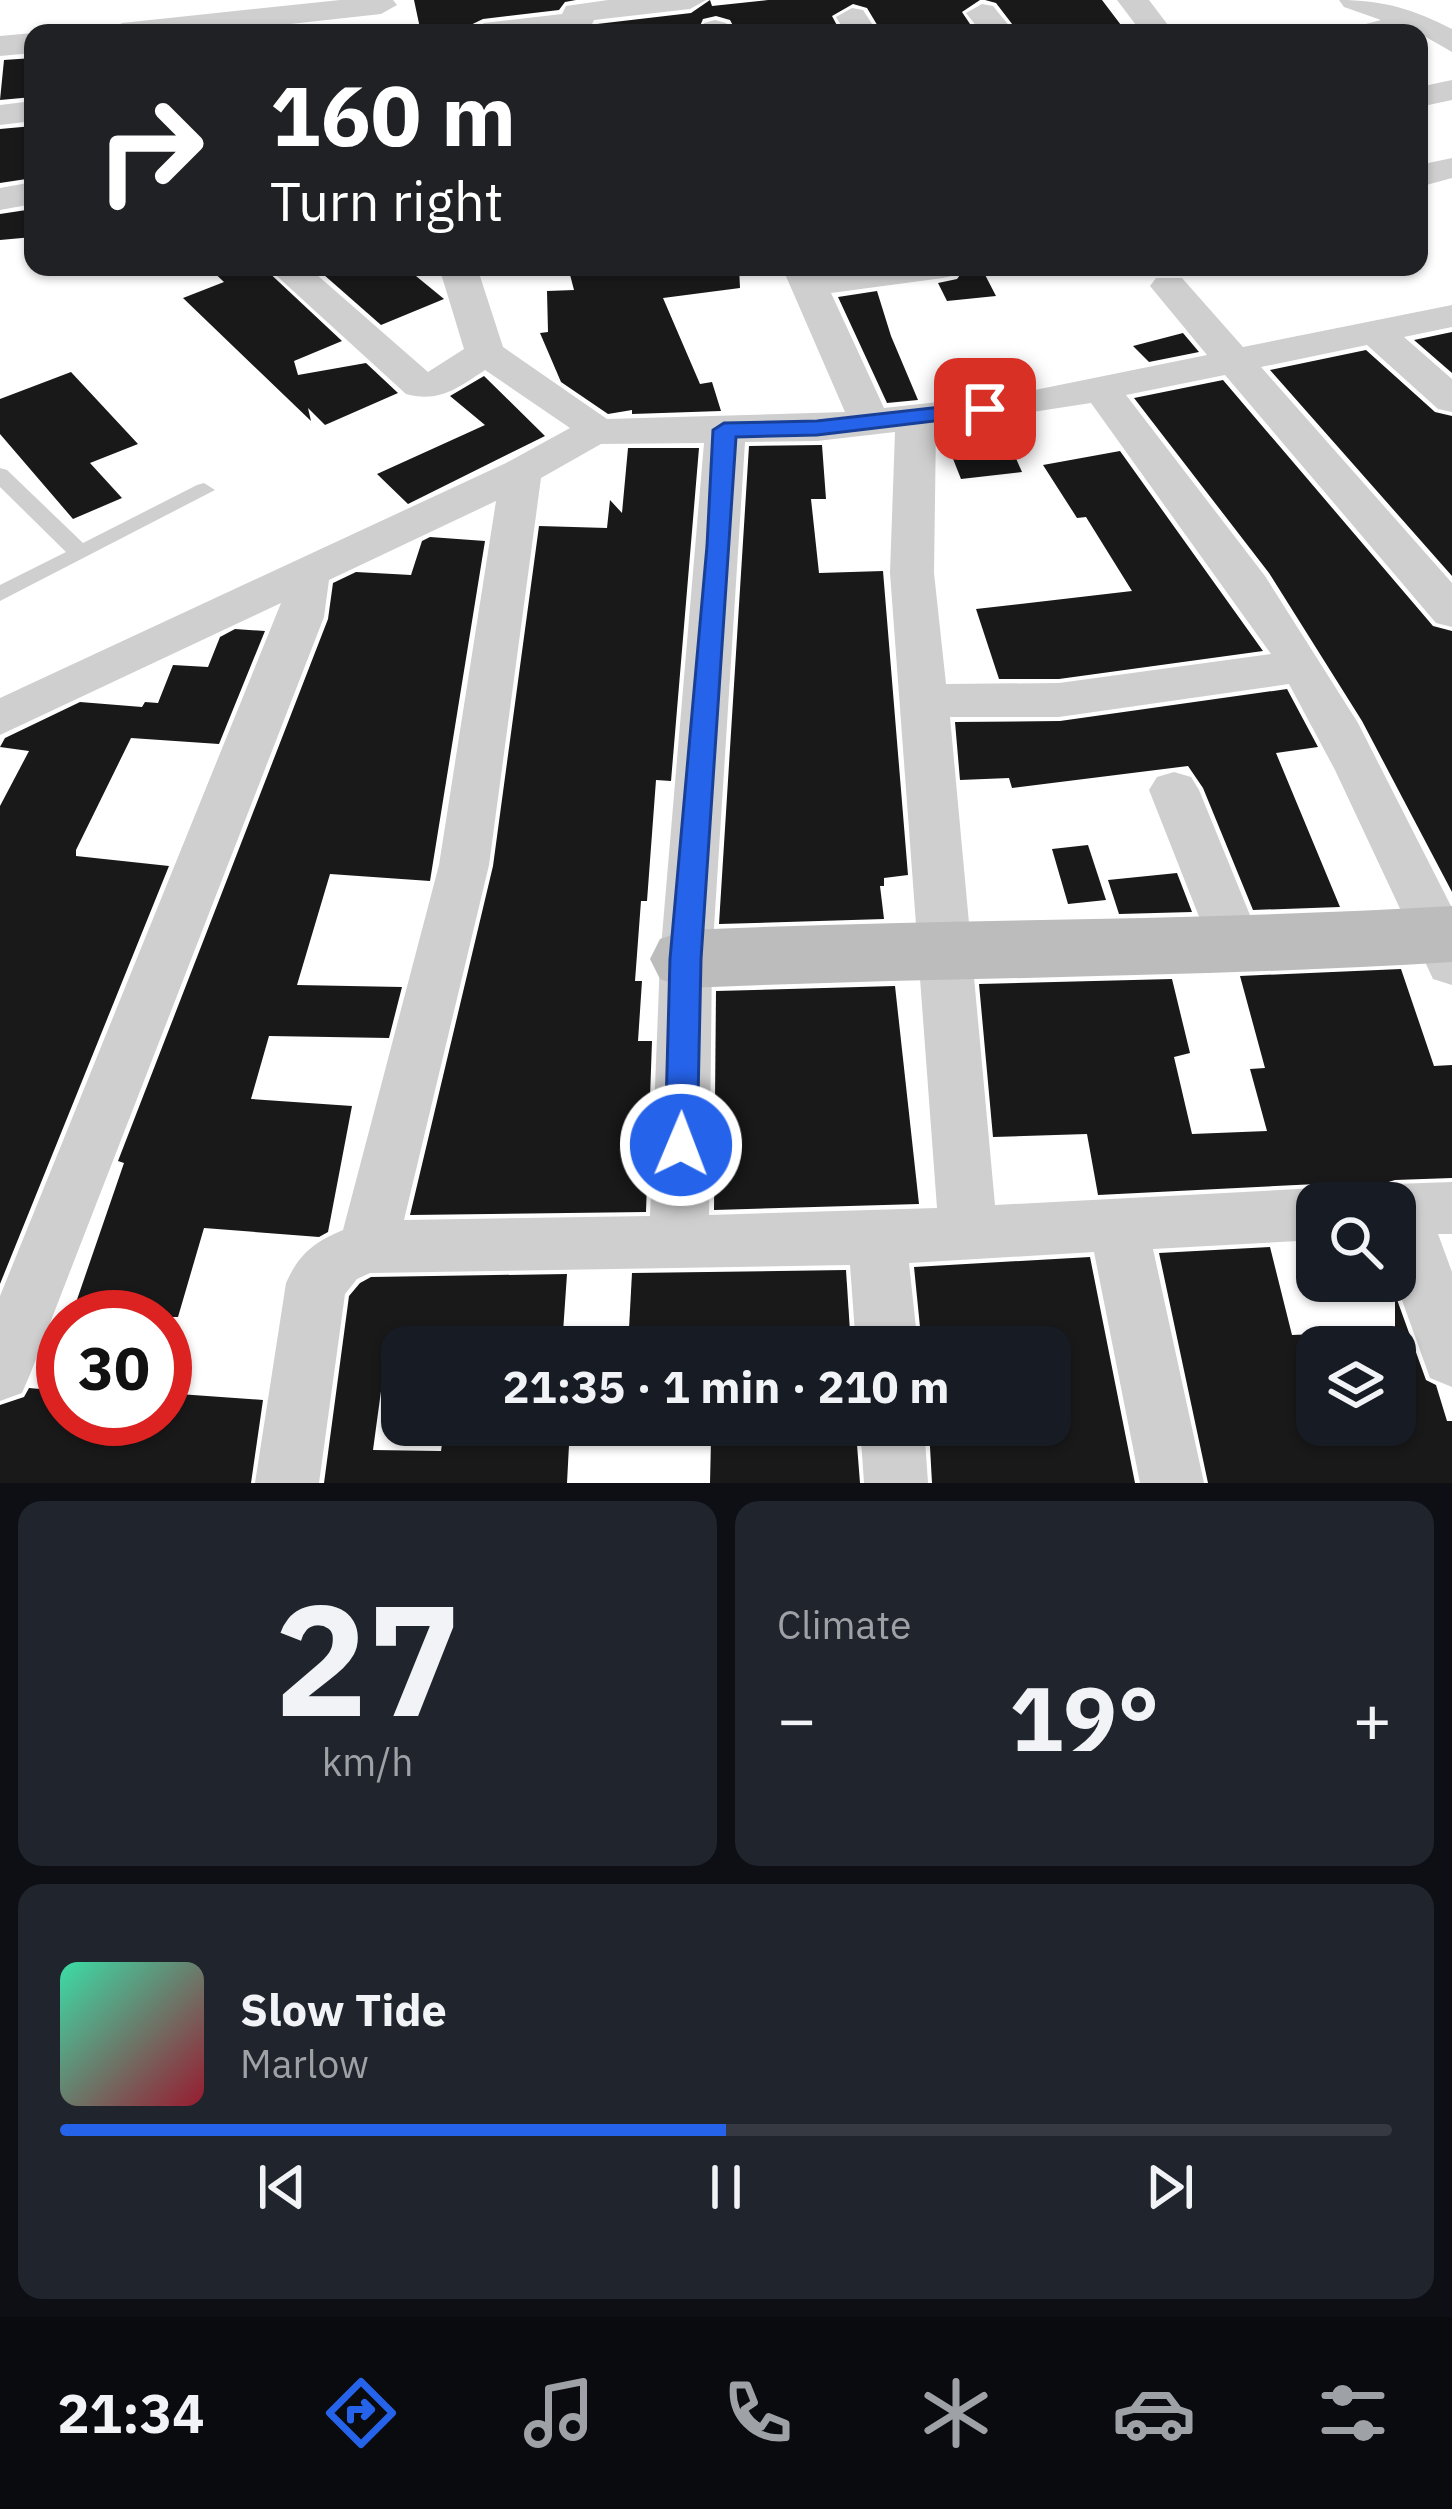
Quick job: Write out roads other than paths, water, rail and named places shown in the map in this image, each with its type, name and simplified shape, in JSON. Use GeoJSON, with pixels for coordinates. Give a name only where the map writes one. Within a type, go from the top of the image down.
{"type":"FeatureCollection","features":[{"type":"Feature","properties":{"kind":"street"},"geometry":{"type":"LineString","coordinates":[[537,24],[643,3],[690,0]]}},
{"type":"Feature","properties":{"kind":"street"},"geometry":{"type":"LineString","coordinates":[[1133,0],[1151,24]]}},
{"type":"Feature","properties":{"kind":"street"},"geometry":{"type":"LineString","coordinates":[[1355,0],[1419,24]]}},
{"type":"Feature","properties":{"kind":"street"},"geometry":{"type":"LineString","coordinates":[[240,24],[384,13]]}},
{"type":"Feature","properties":{"kind":"street"},"geometry":{"type":"LineString","coordinates":[[1402,24],[1413,21]]}},
{"type":"Feature","properties":{"kind":"street"},"geometry":{"type":"LineString","coordinates":[[296,276],[409,382],[435,385],[485,352]]}},
{"type":"Feature","properties":{"kind":"street"},"geometry":{"type":"LineString","coordinates":[[461,276],[485,352],[589,422],[593,432]]}},
{"type":"Feature","properties":{"kind":"street"},"geometry":{"type":"LineString","coordinates":[[805,276],[870,423]]}},
{"type":"Feature","properties":{"kind":"street"},"geometry":{"type":"LineString","coordinates":[[1169,286],[1452,611]]}},
{"type":"Feature","properties":{"kind":"street"},"geometry":{"type":"LineString","coordinates":[[2,720],[521,472],[593,432],[724,430],[916,418],[1101,389],[1452,316]]}},
{"type":"Feature","properties":{"kind":"street"},"geometry":{"type":"LineString","coordinates":[[1376,333],[1452,400]]}},
{"type":"Feature","properties":{"kind":"street"},"geometry":{"type":"LineString","coordinates":[[686,959],[943,948],[1447,944],[1383,811],[1299,666],[1250,588],[1101,389]]}},
{"type":"Feature","properties":{"kind":"street"},"geometry":{"type":"LineString","coordinates":[[916,418],[912,573],[927,701],[968,1231]]}},
{"type":"Feature","properties":{"kind":"street"},"geometry":{"type":"LineString","coordinates":[[679,1238],[686,959],[720,546],[724,430]]}},
{"type":"Feature","properties":{"kind":"street"},"geometry":{"type":"LineString","coordinates":[[368,1247],[464,865],[521,472]]}},
{"type":"Feature","properties":{"kind":"street"},"geometry":{"type":"LineString","coordinates":[[0,1372],[301,616],[309,570]]}},
{"type":"Feature","properties":{"kind":"street"},"geometry":{"type":"LineString","coordinates":[[927,701],[1059,700],[1299,666]]}},
{"type":"Feature","properties":{"kind":"street"},"geometry":{"type":"LineString","coordinates":[[1174,790],[1237,947]]}},
{"type":"Feature","properties":{"kind":"street"},"geometry":{"type":"LineString","coordinates":[[1416,1209],[1452,1358]]}},
{"type":"Feature","properties":{"kind":"street"},"geometry":{"type":"LineString","coordinates":[[287,1483],[316,1283],[336,1260],[368,1247],[877,1238],[1296,1215]]}},
{"type":"Feature","properties":{"kind":"street"},"geometry":{"type":"LineString","coordinates":[[1118,1225],[1172,1483]]}},
{"type":"Feature","properties":{"kind":"street"},"geometry":{"type":"LineString","coordinates":[[877,1238],[884,1326]]}},
{"type":"Feature","properties":{"kind":"street"},"geometry":{"type":"LineString","coordinates":[[893,1446],[896,1483]]}},
{"type":"Feature","properties":{"kind":"lane"},"geometry":{"type":"LineString","coordinates":[[0,475],[80,553]]}},
{"type":"Feature","properties":{"kind":"lane"},"geometry":{"type":"LineString","coordinates":[[0,594],[204,490]]}}]}
